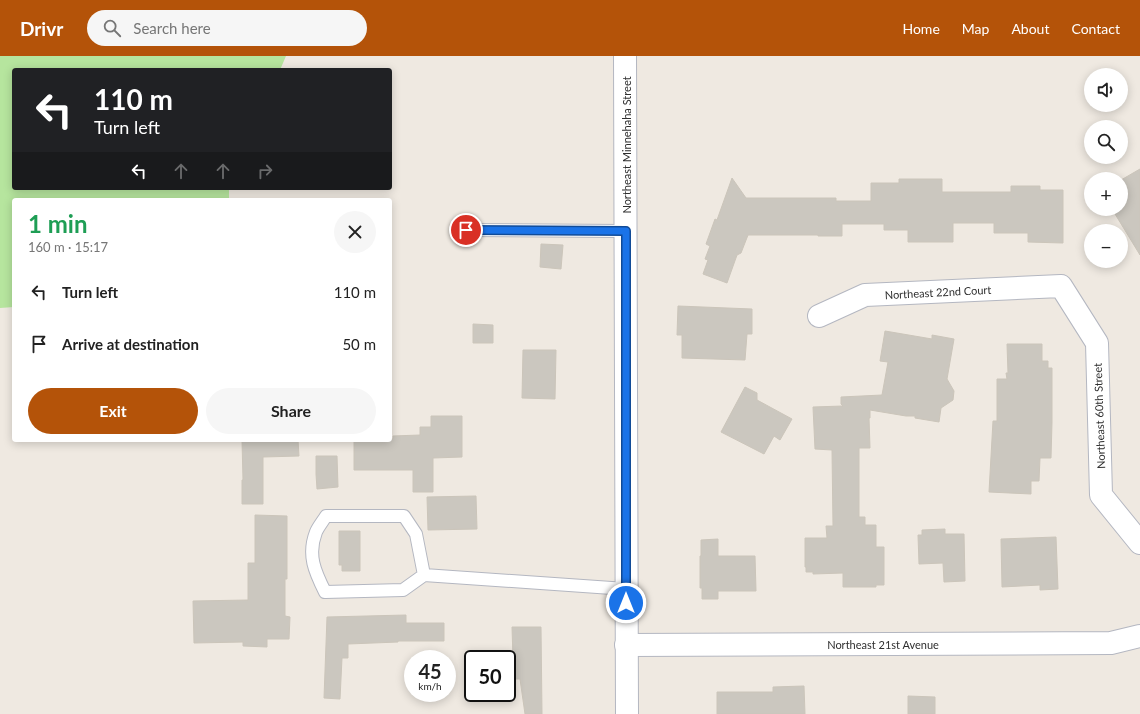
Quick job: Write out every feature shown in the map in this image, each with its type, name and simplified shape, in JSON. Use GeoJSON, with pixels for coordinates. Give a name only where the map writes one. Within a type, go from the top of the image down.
{"type":"FeatureCollection","features":[{"type":"Feature","properties":{"kind":"street","name":"Northeast Minnehaha Street"},"geometry":{"type":"LineString","coordinates":[[625,56],[626,714]]}},
{"type":"Feature","properties":{"kind":"street","name":"Northeast 22nd Court"},"geometry":{"type":"LineString","coordinates":[[819,316],[865,295],[1061,286]]}},
{"type":"Feature","properties":{"kind":"street","name":"Northeast 60th Street"},"geometry":{"type":"LineString","coordinates":[[1061,286],[1097,343],[1101,495],[1140,543]]}},
{"type":"Feature","properties":{"kind":"street","name":"Northeast 21st Avenue"},"geometry":{"type":"LineString","coordinates":[[626,644],[1111,643],[1140,636]]}},
{"type":"Feature","properties":{"kind":"lane"},"geometry":{"type":"LineString","coordinates":[[466,230],[626,231]]}},
{"type":"Feature","properties":{"kind":"lane"},"geometry":{"type":"LineString","coordinates":[[424,575],[416,534],[404,516],[326,516],[316,531],[312,548],[313,564],[325,592],[403,590],[424,575],[626,589]]}},
{"type":"Feature","properties":{"kind":"green space"},"geometry":{"type":"Polygon","coordinates":[[[0,56],[286,56],[281,68],[12,68],[12,190],[229,190],[229,198],[12,198],[12,307],[0,308],[0,56]]]}},
{"type":"Feature","properties":{"kind":"building"},"geometry":{"type":"Polygon","coordinates":[[[1140,169],[1140,255],[1128,235],[1128,224],[1121,224],[1116,216],[1128,216],[1128,176],[1140,169]]]}},
{"type":"Feature","properties":{"kind":"building"},"geometry":{"type":"Polygon","coordinates":[[[732,178],[746,198],[836,198],[836,201],[871,201],[871,183],[899,183],[899,179],[942,179],[942,192],[1011,192],[1011,186],[1040,186],[1040,190],[1063,190],[1063,243],[1028,242],[1028,233],[994,233],[994,223],[953,223],[953,242],[908,242],[908,230],[884,230],[884,224],[842,224],[842,236],[748,235],[741,253],[737,255],[727,283],[703,274],[708,260],[705,259],[710,246],[706,244],[715,219],[717,220],[732,178]]]}},
{"type":"Feature","properties":{"kind":"building"},"geometry":{"type":"Polygon","coordinates":[[[541,244],[563,245],[561,269],[540,267],[541,244]]]}},
{"type":"Feature","properties":{"kind":"building"},"geometry":{"type":"Polygon","coordinates":[[[678,306],[752,309],[752,334],[747,334],[745,360],[682,358],[682,335],[677,335],[678,306]]]}},
{"type":"Feature","properties":{"kind":"building"},"geometry":{"type":"Polygon","coordinates":[[[473,324],[493,325],[493,343],[473,343],[473,324]]]}},
{"type":"Feature","properties":{"kind":"building"},"geometry":{"type":"Polygon","coordinates":[[[885,331],[932,339],[932,335],[954,339],[947,379],[954,391],[953,400],[941,408],[939,422],[915,418],[915,416],[870,410],[870,448],[859,448],[859,517],[865,517],[865,525],[876,525],[876,547],[884,547],[884,585],[876,585],[876,587],[843,587],[843,573],[813,574],[813,572],[806,572],[805,567],[805,538],[827,538],[826,526],[833,526],[832,450],[815,449],[813,407],[843,406],[841,404],[841,397],[882,395],[888,362],[880,361],[885,331]]]}},
{"type":"Feature","properties":{"kind":"building"},"geometry":{"type":"Polygon","coordinates":[[[1007,344],[1042,344],[1042,361],[1048,361],[1048,368],[1052,368],[1051,458],[1040,458],[1039,481],[1031,481],[1031,494],[989,492],[993,421],[997,421],[997,379],[1007,379],[1007,344]]]}},
{"type":"Feature","properties":{"kind":"building"},"geometry":{"type":"Polygon","coordinates":[[[523,350],[556,350],[555,399],[522,398],[523,350]]]}},
{"type":"Feature","properties":{"kind":"building"},"geometry":{"type":"Polygon","coordinates":[[[745,387],[757,393],[757,400],[792,419],[780,440],[774,436],[764,454],[721,432],[745,387]]]}},
{"type":"Feature","properties":{"kind":"building"},"geometry":{"type":"Polygon","coordinates":[[[431,416],[462,416],[462,457],[433,458],[433,492],[413,492],[413,470],[354,470],[354,442],[392,442],[393,436],[420,435],[420,427],[431,427],[431,416]]]}},
{"type":"Feature","properties":{"kind":"building"},"geometry":{"type":"Polygon","coordinates":[[[242,442],[298,442],[299,456],[263,457],[263,504],[242,504],[242,442]]]}},
{"type":"Feature","properties":{"kind":"building"},"geometry":{"type":"Polygon","coordinates":[[[316,456],[337,456],[338,487],[317,489],[316,456]]]}},
{"type":"Feature","properties":{"kind":"building"},"geometry":{"type":"Polygon","coordinates":[[[476,496],[477,529],[428,530],[427,497],[476,496]]]}},
{"type":"Feature","properties":{"kind":"building"},"geometry":{"type":"Polygon","coordinates":[[[255,515],[287,516],[287,579],[285,579],[285,616],[290,617],[289,639],[267,639],[267,647],[243,646],[243,642],[194,643],[193,601],[248,600],[248,563],[255,563],[255,515]]]}},
{"type":"Feature","properties":{"kind":"building"},"geometry":{"type":"Polygon","coordinates":[[[945,529],[945,534],[964,534],[965,581],[944,582],[943,563],[919,564],[918,535],[922,535],[922,530],[945,529]]]}},
{"type":"Feature","properties":{"kind":"building"},"geometry":{"type":"Polygon","coordinates":[[[339,531],[360,531],[360,571],[342,571],[342,565],[339,565],[339,531]]]}},
{"type":"Feature","properties":{"kind":"building"},"geometry":{"type":"Polygon","coordinates":[[[1056,537],[1058,589],[1040,590],[1040,585],[1002,587],[1001,539],[1056,537]]]}},
{"type":"Feature","properties":{"kind":"building"},"geometry":{"type":"Polygon","coordinates":[[[718,539],[718,556],[755,556],[756,591],[718,591],[718,599],[702,599],[702,588],[700,588],[701,540],[718,539]]]}},
{"type":"Feature","properties":{"kind":"building"},"geometry":{"type":"Polygon","coordinates":[[[406,615],[406,623],[444,623],[444,641],[398,641],[348,644],[348,658],[342,658],[340,699],[324,698],[327,617],[406,615]]]}},
{"type":"Feature","properties":{"kind":"building"},"geometry":{"type":"Polygon","coordinates":[[[512,627],[541,627],[542,714],[525,714],[520,679],[516,679],[516,650],[513,650],[512,627]]]}},
{"type":"Feature","properties":{"kind":"building"},"geometry":{"type":"Polygon","coordinates":[[[804,686],[805,714],[717,714],[717,692],[773,692],[773,687],[804,686]]]}},
{"type":"Feature","properties":{"kind":"building"},"geometry":{"type":"Polygon","coordinates":[[[908,696],[935,697],[935,714],[908,714],[908,696]]]}},
{"type":"Feature","properties":{"kind":"route"},"geometry":{"type":"LineString","coordinates":[[466,230],[626,231],[626,603]]}}]}
